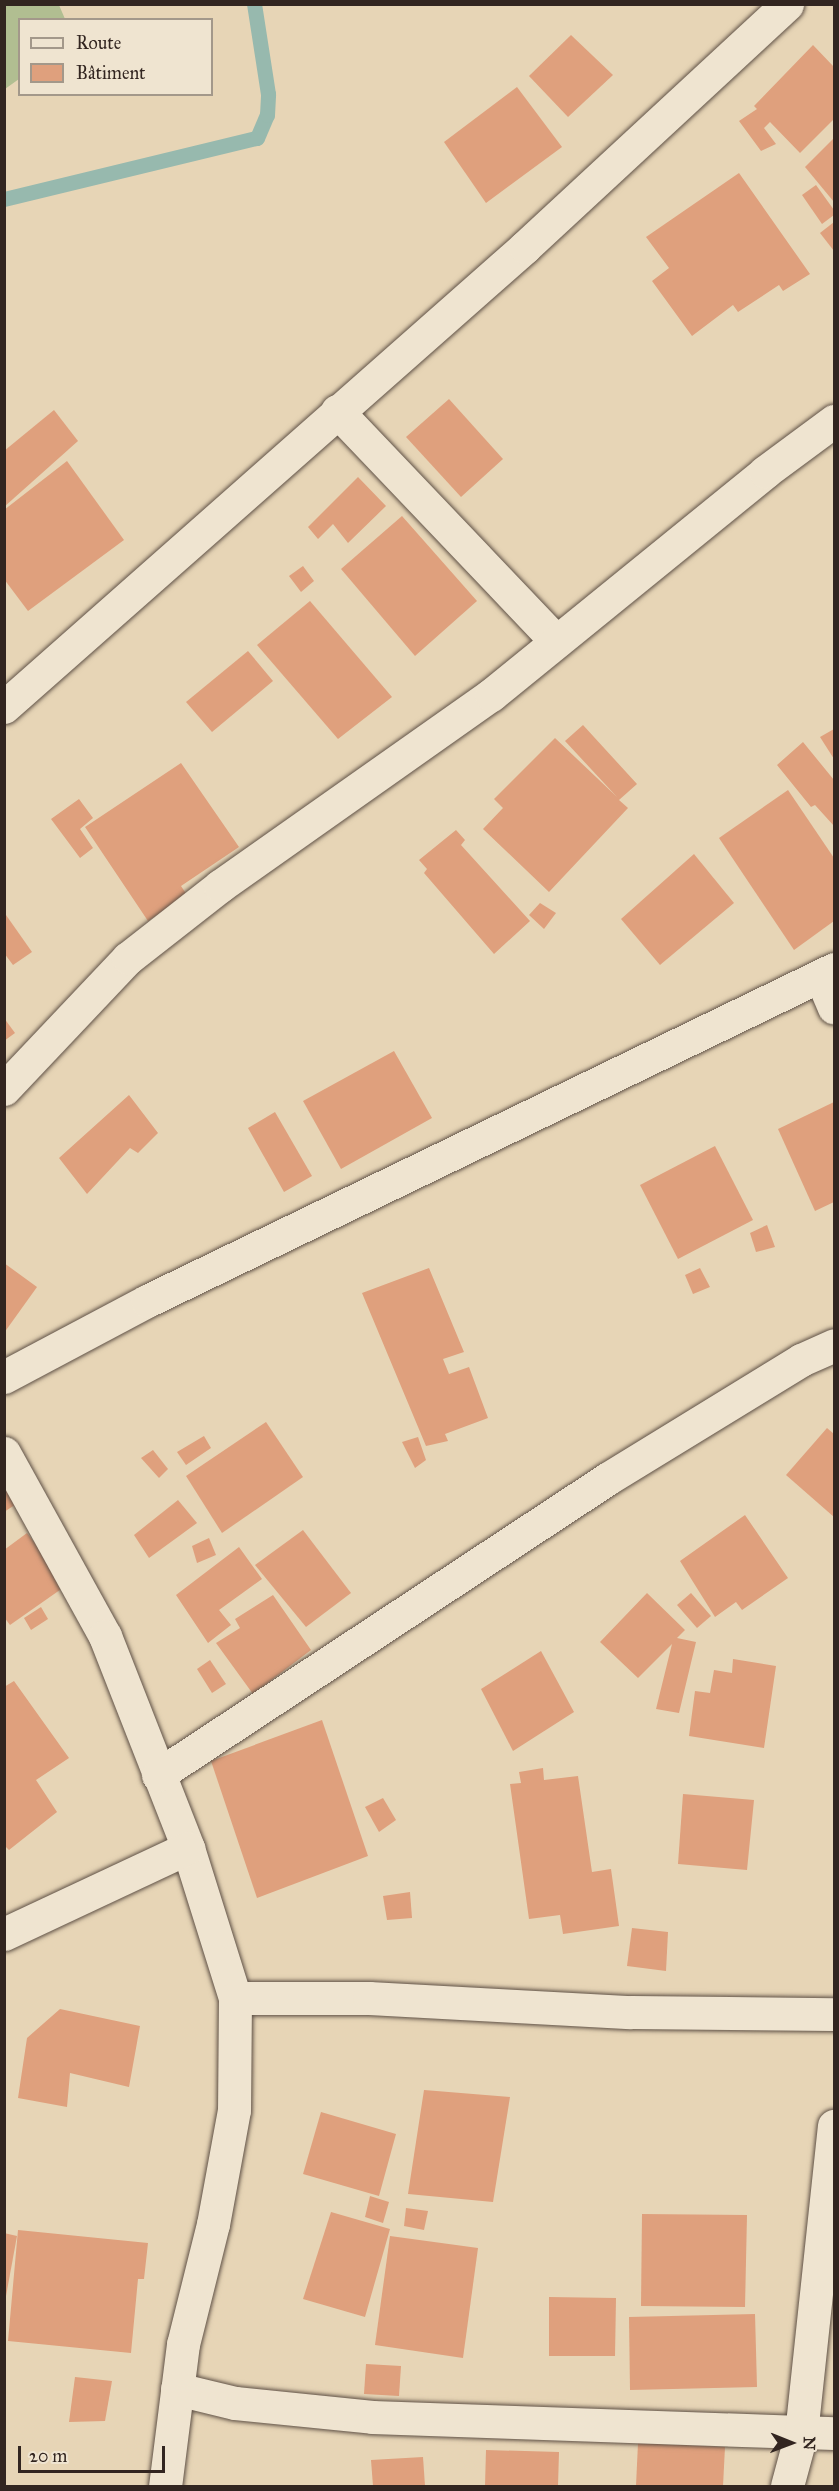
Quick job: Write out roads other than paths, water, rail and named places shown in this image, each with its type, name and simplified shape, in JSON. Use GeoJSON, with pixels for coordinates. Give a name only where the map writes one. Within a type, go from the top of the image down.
{"type":"FeatureCollection","features":[{"type":"Feature","properties":{"kind":"street"},"geometry":{"type":"LineString","coordinates":[[4,707],[534,239],[787,4]]}},
{"type":"Feature","properties":{"kind":"street"},"geometry":{"type":"LineString","coordinates":[[338,411],[556,641]]}},
{"type":"Feature","properties":{"kind":"street"},"geometry":{"type":"LineString","coordinates":[[4,1089],[128,958],[220,886],[491,695],[834,421]]}},
{"type":"Feature","properties":{"kind":"street"},"geometry":{"type":"LineString","coordinates":[[4,1377],[147,1301],[828,973],[834,1007]]}},
{"type":"Feature","properties":{"kind":"street"},"geometry":{"type":"LineString","coordinates":[[158,1775],[607,1479],[801,1360],[834,1345]]}},
{"type":"Feature","properties":{"kind":"street"},"geometry":{"type":"LineString","coordinates":[[4,1454],[105,1636],[188,1848],[235,1998],[234,2109],[177,2390],[165,2487]]}},
{"type":"Feature","properties":{"kind":"street"},"geometry":{"type":"LineString","coordinates":[[4,1934],[188,1848]]}},
{"type":"Feature","properties":{"kind":"street"},"geometry":{"type":"LineString","coordinates":[[235,1998],[369,1998],[631,2012],[834,2014]]}},
{"type":"Feature","properties":{"kind":"street"},"geometry":{"type":"LineString","coordinates":[[787,2487],[801,2434],[834,2126]]}},
{"type":"Feature","properties":{"kind":"street"},"geometry":{"type":"LineString","coordinates":[[177,2390],[235,2403],[372,2417],[643,2424],[801,2434],[834,2433]]}},
{"type":"Feature","properties":{"kind":"waterway"},"geometry":{"type":"LineString","coordinates":[[4,199],[257,138],[267,115],[268,94],[254,4]]}}]}
